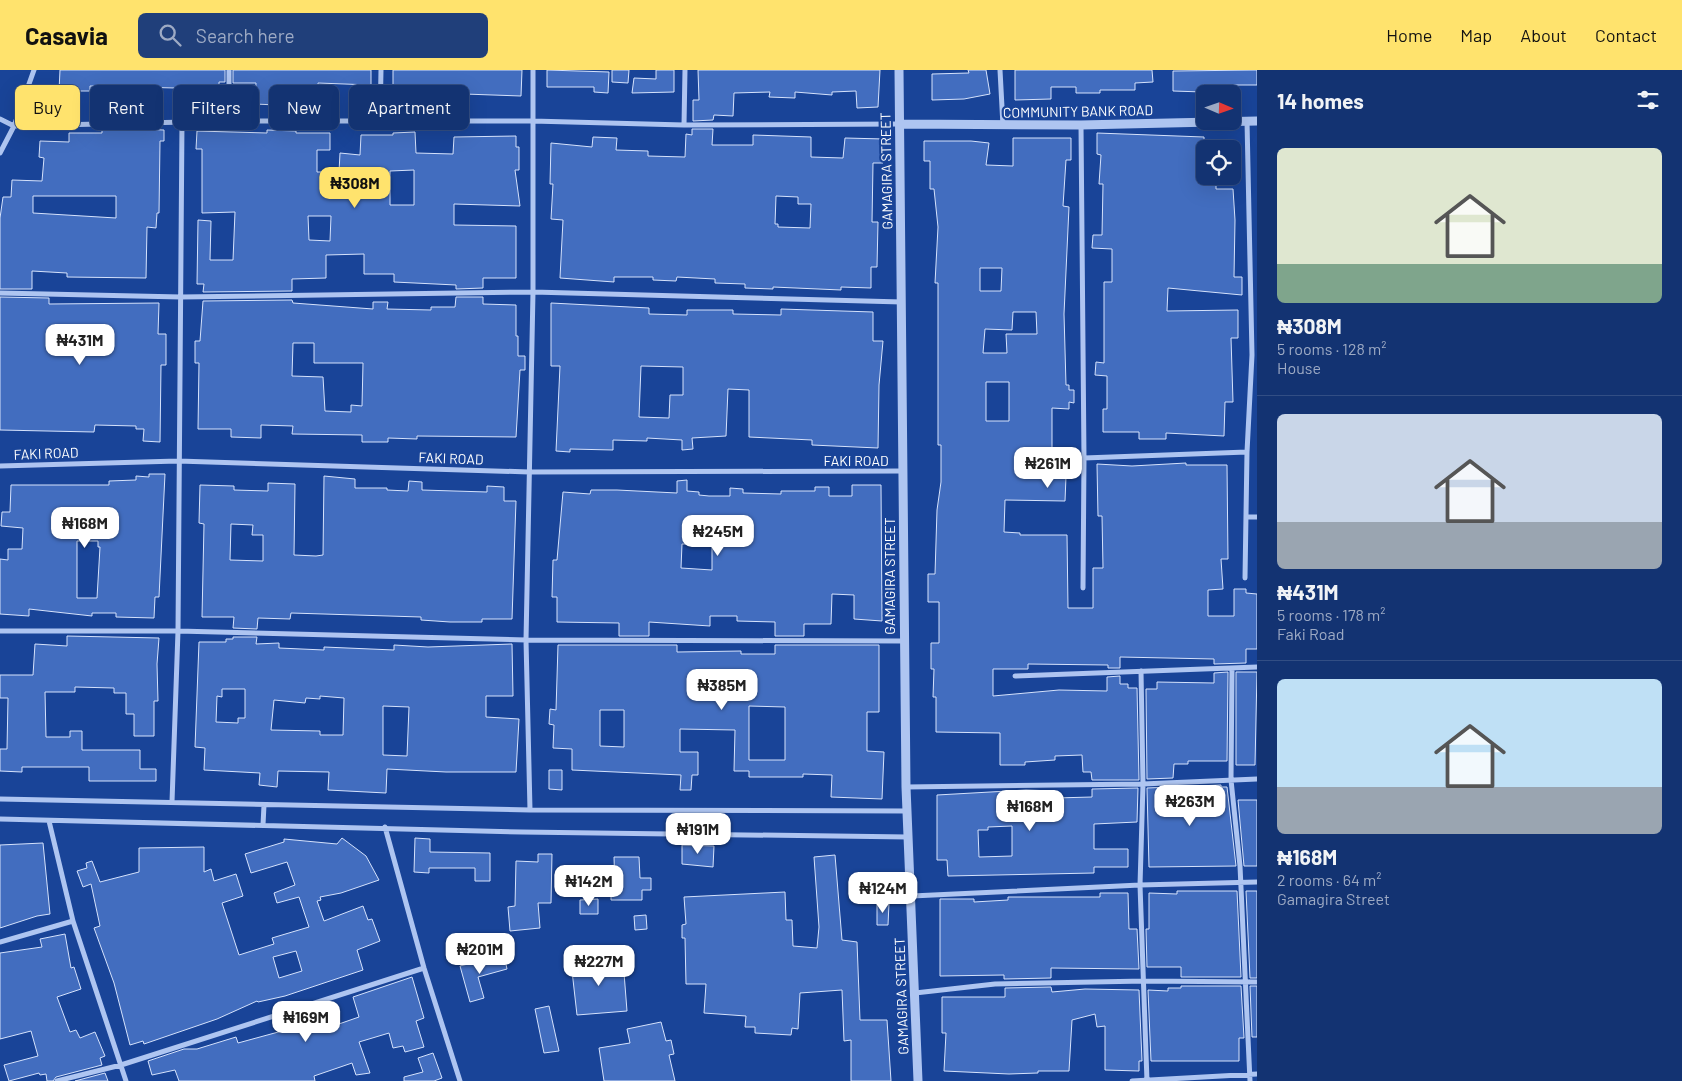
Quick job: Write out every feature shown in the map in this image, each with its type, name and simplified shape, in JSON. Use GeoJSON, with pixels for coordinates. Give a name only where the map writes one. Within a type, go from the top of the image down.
{"type":"FeatureCollection","features":[{"type":"Feature","properties":{"kind":"street"},"geometry":{"type":"LineString","coordinates":[[0,154],[14,126],[34,70]]}},
{"type":"Feature","properties":{"kind":"street"},"geometry":{"type":"LineString","coordinates":[[229,70],[229,85]]}},
{"type":"Feature","properties":{"kind":"street"},"geometry":{"type":"LineString","coordinates":[[381,70],[381,85]]}},
{"type":"Feature","properties":{"kind":"street"},"geometry":{"type":"LineString","coordinates":[[530,810],[526,640],[533,292],[533,70]]}},
{"type":"Feature","properties":{"kind":"street"},"geometry":{"type":"LineString","coordinates":[[684,125],[685,70]]}},
{"type":"Feature","properties":{"kind":"street","name":"GAMAGIRA STREET"},"geometry":{"type":"LineString","coordinates":[[899,70],[906,787],[912,896],[918,1081]]}},
{"type":"Feature","properties":{"kind":"street"},"geometry":{"type":"LineString","coordinates":[[1000,70],[1004,126]]}},
{"type":"Feature","properties":{"kind":"street"},"geometry":{"type":"LineString","coordinates":[[0,119],[14,126],[173,122]]}},
{"type":"Feature","properties":{"kind":"street"},"geometry":{"type":"LineString","coordinates":[[259,121],[349,121]]}},
{"type":"Feature","properties":{"kind":"street"},"geometry":{"type":"LineString","coordinates":[[469,121],[684,125],[900,124]]}},
{"type":"Feature","properties":{"kind":"street"},"geometry":{"type":"LineString","coordinates":[[1245,578],[1247,452],[1255,355],[1247,121]]}},
{"type":"Feature","properties":{"kind":"street","name":"COMMUNITY BANK ROAD"},"geometry":{"type":"LineString","coordinates":[[900,124],[1004,126],[1257,121]]}},
{"type":"Feature","properties":{"kind":"street"},"geometry":{"type":"LineString","coordinates":[[1081,125],[1084,458],[1083,588]]}},
{"type":"Feature","properties":{"kind":"street"},"geometry":{"type":"LineString","coordinates":[[172,802],[178,631],[182,130]]}},
{"type":"Feature","properties":{"kind":"street"},"geometry":{"type":"LineString","coordinates":[[0,293],[181,297],[533,292],[902,302]]}},
{"type":"Feature","properties":{"kind":"street"},"geometry":{"type":"LineString","coordinates":[[1084,458],[1247,452]]}},
{"type":"Feature","properties":{"kind":"street","name":"FAKI ROAD"},"geometry":{"type":"LineString","coordinates":[[0,466],[178,461],[529,472],[902,471]]}},
{"type":"Feature","properties":{"kind":"street"},"geometry":{"type":"LineString","coordinates":[[1247,517],[1257,517]]}},
{"type":"Feature","properties":{"kind":"street"},"geometry":{"type":"LineString","coordinates":[[0,631],[178,631],[526,640],[904,641]]}},
{"type":"Feature","properties":{"kind":"street"},"geometry":{"type":"LineString","coordinates":[[1015,676],[1257,667]]}},
{"type":"Feature","properties":{"kind":"street"},"geometry":{"type":"LineString","coordinates":[[1232,669],[1231,780],[1242,883],[1250,1081]]}},
{"type":"Feature","properties":{"kind":"street"},"geometry":{"type":"LineString","coordinates":[[1141,670],[1143,784],[1140,885],[1145,981],[1147,1081]]}},
{"type":"Feature","properties":{"kind":"street"},"geometry":{"type":"LineString","coordinates":[[906,787],[1143,784],[1257,779]]}},
{"type":"Feature","properties":{"kind":"street"},"geometry":{"type":"LineString","coordinates":[[0,799],[530,810],[907,811]]}},
{"type":"Feature","properties":{"kind":"street"},"geometry":{"type":"LineString","coordinates":[[263,825],[264,805]]}},
{"type":"Feature","properties":{"kind":"street"},"geometry":{"type":"LineString","coordinates":[[0,819],[385,827],[522,832],[908,837]]}},
{"type":"Feature","properties":{"kind":"street"},"geometry":{"type":"LineString","coordinates":[[49,821],[73,921],[126,1081]]}},
{"type":"Feature","properties":{"kind":"street"},"geometry":{"type":"LineString","coordinates":[[385,827],[424,968],[460,1081]]}},
{"type":"Feature","properties":{"kind":"street"},"geometry":{"type":"LineString","coordinates":[[912,896],[1140,885],[1257,882]]}},
{"type":"Feature","properties":{"kind":"street"},"geometry":{"type":"LineString","coordinates":[[0,942],[73,921]]}},
{"type":"Feature","properties":{"kind":"street"},"geometry":{"type":"LineString","coordinates":[[57,1081],[121,1065],[424,968]]}},
{"type":"Feature","properties":{"kind":"street"},"geometry":{"type":"LineString","coordinates":[[915,993],[995,984],[1145,981],[1257,982]]}},
{"type":"Feature","properties":{"kind":"street"},"geometry":{"type":"LineString","coordinates":[[1132,1081],[1257,1074]]}},
{"type":"Feature","properties":{"kind":"building"},"geometry":{"type":"Polygon","coordinates":[[[60,70],[225,70],[225,82],[219,82],[219,85],[173,85],[173,88],[163,88],[163,85],[90,85],[90,91],[80,91],[80,85],[59,85],[60,70]]]}},
{"type":"Feature","properties":{"kind":"building"},"geometry":{"type":"Polygon","coordinates":[[[233,70],[371,70],[371,85],[318,83],[318,85],[269,85],[269,105],[259,104],[259,85],[256,85],[256,83],[233,83],[233,70]]]}},
{"type":"Feature","properties":{"kind":"building"},"geometry":{"type":"Polygon","coordinates":[[[393,70],[522,70],[521,96],[469,94],[469,85],[393,85],[393,70]]]}},
{"type":"Feature","properties":{"kind":"building"},"geometry":{"type":"Polygon","coordinates":[[[547,70],[609,72],[608,93],[594,92],[594,87],[547,87],[547,70]]]}},
{"type":"Feature","properties":{"kind":"building"},"geometry":{"type":"Polygon","coordinates":[[[612,70],[629,70],[628,83],[612,82],[612,70]]]}},
{"type":"Feature","properties":{"kind":"building"},"geometry":{"type":"Polygon","coordinates":[[[656,70],[674,70],[674,92],[632,93],[634,78],[656,79],[656,70]]]}},
{"type":"Feature","properties":{"kind":"building"},"geometry":{"type":"Polygon","coordinates":[[[698,70],[880,70],[878,107],[857,108],[856,91],[832,92],[832,95],[795,92],[795,98],[769,97],[770,92],[734,93],[733,116],[714,115],[713,120],[693,121],[693,100],[699,100],[698,70]]]}},
{"type":"Feature","properties":{"kind":"building"},"geometry":{"type":"Polygon","coordinates":[[[968,70],[986,70],[990,94],[964,99],[932,100],[932,74],[969,73],[968,70]]]}},
{"type":"Feature","properties":{"kind":"building"},"geometry":{"type":"Polygon","coordinates":[[[1015,70],[1152,70],[1153,82],[1135,83],[1135,90],[1100,90],[1100,93],[1076,93],[1076,87],[1051,87],[1051,99],[1015,100],[1015,70]]]}},
{"type":"Feature","properties":{"kind":"building"},"geometry":{"type":"Polygon","coordinates":[[[1257,70],[1257,85],[1196,85],[1196,92],[1173,91],[1173,71],[1257,70]]]}},
{"type":"Feature","properties":{"kind":"building"},"geometry":{"type":"Polygon","coordinates":[[[692,129],[713,129],[712,145],[753,145],[753,135],[811,137],[811,157],[843,158],[845,138],[884,139],[883,163],[873,163],[872,222],[878,222],[877,267],[871,267],[871,288],[841,287],[841,290],[773,287],[773,289],[745,288],[745,284],[715,283],[715,279],[677,277],[676,281],[653,280],[653,277],[614,277],[614,282],[560,278],[563,220],[551,219],[553,184],[550,184],[551,143],[592,147],[593,137],[617,138],[616,150],[648,151],[648,156],[685,157],[686,134],[692,135],[692,129]],[[776,196],[775,224],[778,224],[778,227],[810,228],[811,204],[798,204],[798,197],[776,196]]]}},
{"type":"Feature","properties":{"kind":"building"},"geometry":{"type":"Polygon","coordinates":[[[102,130],[164,130],[164,141],[160,141],[159,213],[157,213],[156,228],[147,227],[146,278],[67,277],[67,273],[32,271],[32,289],[0,289],[0,218],[3,197],[11,197],[12,180],[42,181],[44,158],[39,157],[40,141],[69,142],[69,133],[102,133],[102,130]],[[33,196],[33,213],[116,218],[116,196],[33,196]]]}},
{"type":"Feature","properties":{"kind":"building"},"geometry":{"type":"Polygon","coordinates":[[[267,130],[296,131],[296,133],[330,133],[330,150],[317,150],[317,172],[339,172],[340,153],[360,155],[361,135],[393,135],[393,133],[415,132],[416,153],[453,154],[454,137],[516,136],[516,147],[519,147],[519,170],[515,170],[520,206],[454,204],[454,225],[516,226],[516,278],[483,278],[483,288],[456,289],[456,285],[394,282],[394,274],[364,274],[364,254],[326,255],[326,278],[292,279],[292,291],[203,292],[204,284],[197,284],[198,220],[211,221],[210,260],[233,260],[235,212],[202,213],[202,149],[196,149],[197,131],[267,133],[267,130]],[[414,170],[390,171],[390,205],[414,205],[414,170]],[[308,216],[309,240],[330,241],[331,216],[308,216]]]}},
{"type":"Feature","properties":{"kind":"building"},"geometry":{"type":"Polygon","coordinates":[[[1097,133],[1204,137],[1204,140],[1196,140],[1196,185],[1216,185],[1216,189],[1233,189],[1235,220],[1234,277],[1242,277],[1242,295],[1168,288],[1167,311],[1238,310],[1238,338],[1231,338],[1233,402],[1225,402],[1224,436],[1166,433],[1166,439],[1139,439],[1139,432],[1103,432],[1103,409],[1107,409],[1107,376],[1095,375],[1096,362],[1104,363],[1104,282],[1112,282],[1112,249],[1092,248],[1093,235],[1102,235],[1103,184],[1099,184],[1101,155],[1097,154],[1097,133]]]}},
{"type":"Feature","properties":{"kind":"building"},"geometry":{"type":"Polygon","coordinates":[[[1013,138],[1071,138],[1071,160],[1066,160],[1063,206],[1069,207],[1064,314],[1066,385],[1069,385],[1069,390],[1074,390],[1074,403],[1069,402],[1069,409],[1052,408],[1052,451],[1067,452],[1065,501],[1005,500],[1004,532],[1020,533],[1020,535],[1067,535],[1068,608],[1093,608],[1093,568],[1103,568],[1102,516],[1098,516],[1097,464],[1132,466],[1186,463],[1186,465],[1227,465],[1228,559],[1221,559],[1223,589],[1208,590],[1208,616],[1234,616],[1234,589],[1246,589],[1246,593],[1257,594],[1257,649],[1246,649],[1246,663],[1214,664],[1214,659],[1120,657],[1120,668],[1108,668],[1108,665],[1028,664],[1028,669],[993,669],[993,696],[1059,690],[1107,691],[1107,677],[1120,676],[1120,684],[1128,684],[1128,688],[1137,688],[1139,780],[1092,780],[1091,772],[1083,772],[1082,755],[1055,756],[1055,760],[1025,762],[1025,765],[1000,765],[1000,733],[936,732],[936,697],[933,697],[934,669],[931,669],[931,643],[939,643],[939,602],[928,602],[928,574],[935,574],[937,510],[941,482],[941,445],[938,445],[938,283],[935,283],[938,227],[934,189],[930,189],[930,161],[924,161],[924,141],[989,143],[986,165],[1013,166],[1013,138]],[[980,268],[980,291],[1001,291],[1002,268],[980,268]],[[1013,312],[1012,330],[985,329],[983,353],[1007,353],[1006,334],[1037,334],[1036,312],[1013,312]],[[986,382],[986,421],[1009,421],[1009,382],[986,382]]]}},
{"type":"Feature","properties":{"kind":"building"},"geometry":{"type":"Polygon","coordinates":[[[0,297],[49,298],[49,304],[159,303],[158,334],[166,334],[166,365],[161,365],[160,442],[143,441],[144,429],[136,429],[136,426],[95,425],[94,432],[0,430],[0,297]]]}},
{"type":"Feature","properties":{"kind":"building"},"geometry":{"type":"Polygon","coordinates":[[[456,297],[483,297],[483,304],[516,305],[518,356],[525,356],[525,370],[520,370],[516,437],[417,436],[417,439],[388,438],[388,442],[362,442],[362,435],[292,434],[293,426],[261,425],[261,438],[231,437],[231,429],[198,429],[199,363],[195,363],[195,341],[200,341],[203,301],[292,300],[293,303],[373,309],[373,302],[388,302],[387,309],[431,310],[431,307],[455,307],[456,297]],[[293,343],[292,376],[323,377],[325,411],[351,412],[351,405],[362,406],[363,363],[314,363],[314,343],[293,343]]]}},
{"type":"Feature","properties":{"kind":"building"},"geometry":{"type":"Polygon","coordinates":[[[551,303],[649,308],[649,314],[687,315],[687,310],[733,310],[733,314],[781,315],[781,309],[873,312],[873,341],[883,341],[879,385],[878,448],[812,445],[812,440],[749,437],[749,390],[728,389],[726,436],[692,438],[693,449],[682,450],[682,440],[647,438],[647,441],[613,440],[613,450],[570,449],[570,452],[556,451],[560,366],[551,366],[551,303]],[[641,366],[639,417],[669,418],[670,395],[683,395],[683,367],[641,366]]]}},
{"type":"Feature","properties":{"kind":"building"},"geometry":{"type":"Polygon","coordinates":[[[149,474],[165,474],[159,597],[155,597],[154,618],[116,617],[116,613],[92,613],[92,616],[29,609],[29,616],[0,614],[0,559],[8,560],[8,549],[22,549],[23,528],[1,526],[2,512],[10,512],[11,485],[109,485],[109,481],[136,480],[136,476],[149,477],[149,474]],[[77,541],[77,598],[97,598],[100,547],[98,547],[98,541],[77,541]]]}},
{"type":"Feature","properties":{"kind":"building"},"geometry":{"type":"Polygon","coordinates":[[[324,476],[355,479],[355,488],[387,488],[387,490],[408,491],[409,481],[422,482],[422,490],[487,492],[487,486],[504,487],[504,501],[516,501],[512,619],[482,619],[482,622],[450,622],[421,620],[421,617],[291,613],[290,619],[258,618],[257,629],[233,628],[234,617],[202,617],[204,524],[199,523],[200,485],[234,486],[234,490],[268,491],[268,483],[295,484],[294,555],[323,555],[324,476]],[[231,524],[230,560],[263,561],[263,535],[252,535],[253,525],[231,524]]]}},
{"type":"Feature","properties":{"kind":"building"},"geometry":{"type":"Polygon","coordinates":[[[687,480],[687,491],[699,492],[699,495],[709,496],[730,496],[730,488],[743,489],[743,493],[781,494],[781,491],[815,491],[815,487],[829,487],[829,496],[852,496],[852,485],[881,485],[882,621],[854,619],[854,595],[832,594],[831,624],[804,624],[804,636],[775,636],[775,622],[737,621],[737,616],[710,616],[710,626],[649,622],[649,636],[619,636],[619,623],[557,622],[557,597],[552,597],[553,560],[557,560],[563,492],[590,494],[591,490],[617,490],[677,493],[677,481],[687,480]],[[682,544],[681,568],[712,570],[712,544],[682,544]]]}},
{"type":"Feature","properties":{"kind":"building"},"geometry":{"type":"Polygon","coordinates":[[[67,636],[159,638],[157,664],[158,701],[154,701],[154,736],[134,736],[134,714],[126,714],[126,693],[114,693],[114,688],[75,687],[75,692],[45,692],[46,737],[70,737],[70,731],[82,731],[82,750],[140,750],[140,769],[156,769],[156,781],[89,781],[89,767],[22,767],[22,772],[0,771],[0,749],[7,749],[8,698],[0,698],[0,675],[33,675],[35,644],[67,646],[67,636]]]}},
{"type":"Feature","properties":{"kind":"building"},"geometry":{"type":"Polygon","coordinates":[[[233,637],[257,637],[256,644],[279,643],[279,648],[324,650],[324,647],[394,650],[394,645],[428,647],[512,644],[513,696],[486,696],[486,717],[519,719],[516,772],[446,772],[387,769],[386,793],[328,790],[329,772],[278,771],[277,787],[259,785],[260,773],[204,770],[205,748],[195,747],[199,642],[226,642],[226,639],[233,639],[233,637]],[[222,689],[222,697],[217,696],[216,722],[238,723],[238,718],[245,718],[245,689],[222,689]],[[320,696],[320,699],[306,698],[305,703],[274,700],[271,730],[320,731],[320,735],[343,735],[344,698],[320,696]],[[383,706],[383,755],[407,756],[409,707],[383,706]]]}},
{"type":"Feature","properties":{"kind":"building"},"geometry":{"type":"Polygon","coordinates":[[[558,645],[677,645],[677,652],[741,651],[741,654],[775,654],[775,645],[879,645],[879,712],[867,712],[867,751],[884,752],[882,799],[831,797],[832,775],[803,774],[803,777],[749,777],[749,771],[734,771],[735,730],[680,729],[680,752],[698,752],[698,775],[692,775],[691,790],[680,790],[681,775],[572,770],[572,749],[553,748],[554,725],[549,724],[550,709],[556,710],[558,645]],[[749,706],[749,760],[785,760],[785,707],[749,706]],[[600,710],[600,746],[624,747],[624,710],[600,710]]]}},
{"type":"Feature","properties":{"kind":"building"},"geometry":{"type":"Polygon","coordinates":[[[1228,672],[1227,761],[1188,761],[1188,764],[1174,764],[1173,778],[1147,779],[1146,689],[1157,689],[1157,682],[1214,683],[1214,673],[1228,672]]]}},
{"type":"Feature","properties":{"kind":"building"},"geometry":{"type":"Polygon","coordinates":[[[1236,672],[1257,672],[1255,765],[1236,765],[1236,672]]]}},
{"type":"Feature","properties":{"kind":"building"},"geometry":{"type":"Polygon","coordinates":[[[549,770],[562,770],[562,790],[549,789],[549,770]]]}},
{"type":"Feature","properties":{"kind":"building"},"geometry":{"type":"Polygon","coordinates":[[[1221,785],[1221,787],[1227,787],[1236,866],[1149,867],[1147,788],[1221,785]]]}},
{"type":"Feature","properties":{"kind":"building"},"geometry":{"type":"Polygon","coordinates":[[[1138,788],[1137,822],[1094,824],[1094,849],[1128,849],[1128,867],[1094,867],[1094,873],[948,876],[947,860],[937,860],[937,795],[1026,790],[1055,791],[1055,798],[1092,797],[1092,789],[1138,788]],[[1012,826],[988,827],[988,830],[978,830],[979,857],[1012,856],[1012,826]]]}},
{"type":"Feature","properties":{"kind":"building"},"geometry":{"type":"Polygon","coordinates":[[[1238,800],[1257,800],[1257,866],[1244,866],[1238,800]]]}},
{"type":"Feature","properties":{"kind":"building"},"geometry":{"type":"Polygon","coordinates":[[[342,838],[366,856],[379,880],[341,893],[320,897],[321,900],[317,901],[324,921],[363,906],[368,920],[372,919],[380,941],[357,950],[363,970],[285,996],[257,1001],[217,1019],[144,1044],[143,1041],[130,1045],[114,983],[94,928],[100,926],[91,884],[83,887],[77,871],[87,868],[86,863],[92,861],[100,882],[139,872],[139,848],[204,847],[204,872],[211,869],[214,881],[236,874],[243,896],[222,903],[239,955],[274,944],[272,938],[309,927],[299,897],[277,903],[274,893],[295,885],[287,862],[251,873],[245,854],[284,842],[284,839],[337,844],[342,838]],[[296,951],[273,957],[279,978],[302,971],[296,951]]]}},
{"type":"Feature","properties":{"kind":"building"},"geometry":{"type":"Polygon","coordinates":[[[415,838],[430,839],[430,852],[490,853],[490,881],[475,881],[475,868],[429,868],[429,873],[414,872],[415,838]]]}},
{"type":"Feature","properties":{"kind":"building"},"geometry":{"type":"Polygon","coordinates":[[[43,843],[50,914],[37,916],[0,928],[0,845],[43,843]]]}},
{"type":"Feature","properties":{"kind":"building"},"geometry":{"type":"Polygon","coordinates":[[[682,845],[714,846],[713,867],[682,864],[682,845]]]}},
{"type":"Feature","properties":{"kind":"building"},"geometry":{"type":"Polygon","coordinates":[[[538,854],[552,854],[551,903],[538,903],[540,928],[510,931],[508,907],[515,906],[516,861],[538,862],[538,854]]]}},
{"type":"Feature","properties":{"kind":"building"},"geometry":{"type":"Polygon","coordinates":[[[835,855],[842,940],[857,942],[860,1020],[887,1020],[891,1081],[851,1081],[851,1040],[844,1041],[842,990],[800,993],[798,1029],[792,1028],[791,1035],[755,1033],[755,1027],[745,1027],[746,1016],[704,1013],[706,984],[686,984],[685,938],[682,938],[682,925],[686,924],[684,897],[785,892],[786,920],[792,920],[793,946],[817,948],[819,927],[814,857],[835,855]]]}},
{"type":"Feature","properties":{"kind":"building"},"geometry":{"type":"Polygon","coordinates":[[[614,857],[639,857],[640,878],[651,878],[651,890],[642,890],[642,900],[611,900],[611,889],[615,889],[614,857]]]}},
{"type":"Feature","properties":{"kind":"building"},"geometry":{"type":"Polygon","coordinates":[[[1177,891],[1237,891],[1241,977],[1181,977],[1181,967],[1147,967],[1146,929],[1149,929],[1149,893],[1177,894],[1177,891]]]}},
{"type":"Feature","properties":{"kind":"building"},"geometry":{"type":"Polygon","coordinates":[[[1246,891],[1257,891],[1257,978],[1250,978],[1246,891]]]}},
{"type":"Feature","properties":{"kind":"building"},"geometry":{"type":"Polygon","coordinates":[[[1100,893],[1128,893],[1129,929],[1137,929],[1139,969],[1051,968],[1051,978],[1004,979],[1004,975],[940,976],[940,899],[974,899],[974,902],[1008,900],[1008,897],[1100,897],[1100,893]]]}},
{"type":"Feature","properties":{"kind":"building"},"geometry":{"type":"Polygon","coordinates":[[[598,899],[598,914],[580,914],[580,900],[598,899]]]}},
{"type":"Feature","properties":{"kind":"building"},"geometry":{"type":"Polygon","coordinates":[[[877,903],[889,903],[888,925],[877,925],[877,903]]]}},
{"type":"Feature","properties":{"kind":"building"},"geometry":{"type":"Polygon","coordinates":[[[646,915],[647,929],[635,930],[634,916],[646,915]]]}},
{"type":"Feature","properties":{"kind":"building"},"geometry":{"type":"Polygon","coordinates":[[[65,934],[71,968],[74,967],[81,989],[57,997],[70,1032],[76,1030],[80,1038],[95,1032],[105,1056],[100,1058],[102,1065],[56,1077],[53,1081],[47,1081],[46,1074],[40,1075],[39,1073],[9,1081],[4,1065],[38,1056],[31,1031],[0,1039],[0,953],[42,947],[40,939],[65,934]]]}},
{"type":"Feature","properties":{"kind":"building"},"geometry":{"type":"Polygon","coordinates":[[[504,955],[507,969],[478,977],[484,998],[470,1002],[460,966],[504,955]]]}},
{"type":"Feature","properties":{"kind":"building"},"geometry":{"type":"Polygon","coordinates":[[[623,960],[627,1011],[577,1015],[571,962],[623,960]]]}},
{"type":"Feature","properties":{"kind":"building"},"geometry":{"type":"Polygon","coordinates":[[[412,977],[424,1018],[416,1021],[424,1047],[405,1052],[403,1046],[393,1048],[389,1033],[359,1042],[370,1073],[356,1075],[352,1063],[314,1076],[315,1081],[179,1081],[175,1070],[152,1075],[148,1061],[184,1049],[197,1049],[236,1037],[238,1043],[282,1031],[280,1027],[332,1010],[336,1025],[359,1017],[353,997],[412,977]]]}},
{"type":"Feature","properties":{"kind":"building"},"geometry":{"type":"Polygon","coordinates":[[[1181,986],[1241,986],[1244,1038],[1239,1038],[1239,1061],[1151,1061],[1148,990],[1168,991],[1168,988],[1181,988],[1181,986]]]}},
{"type":"Feature","properties":{"kind":"building"},"geometry":{"type":"Polygon","coordinates":[[[1250,986],[1257,986],[1257,1037],[1252,1037],[1250,986]]]}},
{"type":"Feature","properties":{"kind":"building"},"geometry":{"type":"Polygon","coordinates":[[[1051,987],[1052,992],[1085,989],[1139,990],[1142,1061],[1139,1061],[1139,1071],[1105,1070],[1105,1026],[1097,1027],[1095,1014],[1072,1020],[1069,1071],[1038,1071],[1038,1073],[1009,1074],[944,1071],[946,1033],[942,1033],[942,997],[1005,997],[1005,988],[1051,987]]]}},
{"type":"Feature","properties":{"kind":"building"},"geometry":{"type":"Polygon","coordinates":[[[549,1006],[559,1051],[544,1053],[535,1009],[549,1006]]]}},
{"type":"Feature","properties":{"kind":"building"},"geometry":{"type":"Polygon","coordinates":[[[661,1022],[666,1041],[671,1040],[674,1054],[669,1055],[675,1081],[604,1081],[599,1048],[630,1043],[627,1029],[661,1022]]]}},
{"type":"Feature","properties":{"kind":"building"},"geometry":{"type":"Polygon","coordinates":[[[433,1053],[442,1078],[434,1081],[404,1081],[404,1077],[423,1072],[418,1058],[433,1053]]]}},
{"type":"Feature","properties":{"kind":"building"},"geometry":{"type":"Polygon","coordinates":[[[105,1073],[108,1081],[75,1081],[105,1073]]]}}]}
